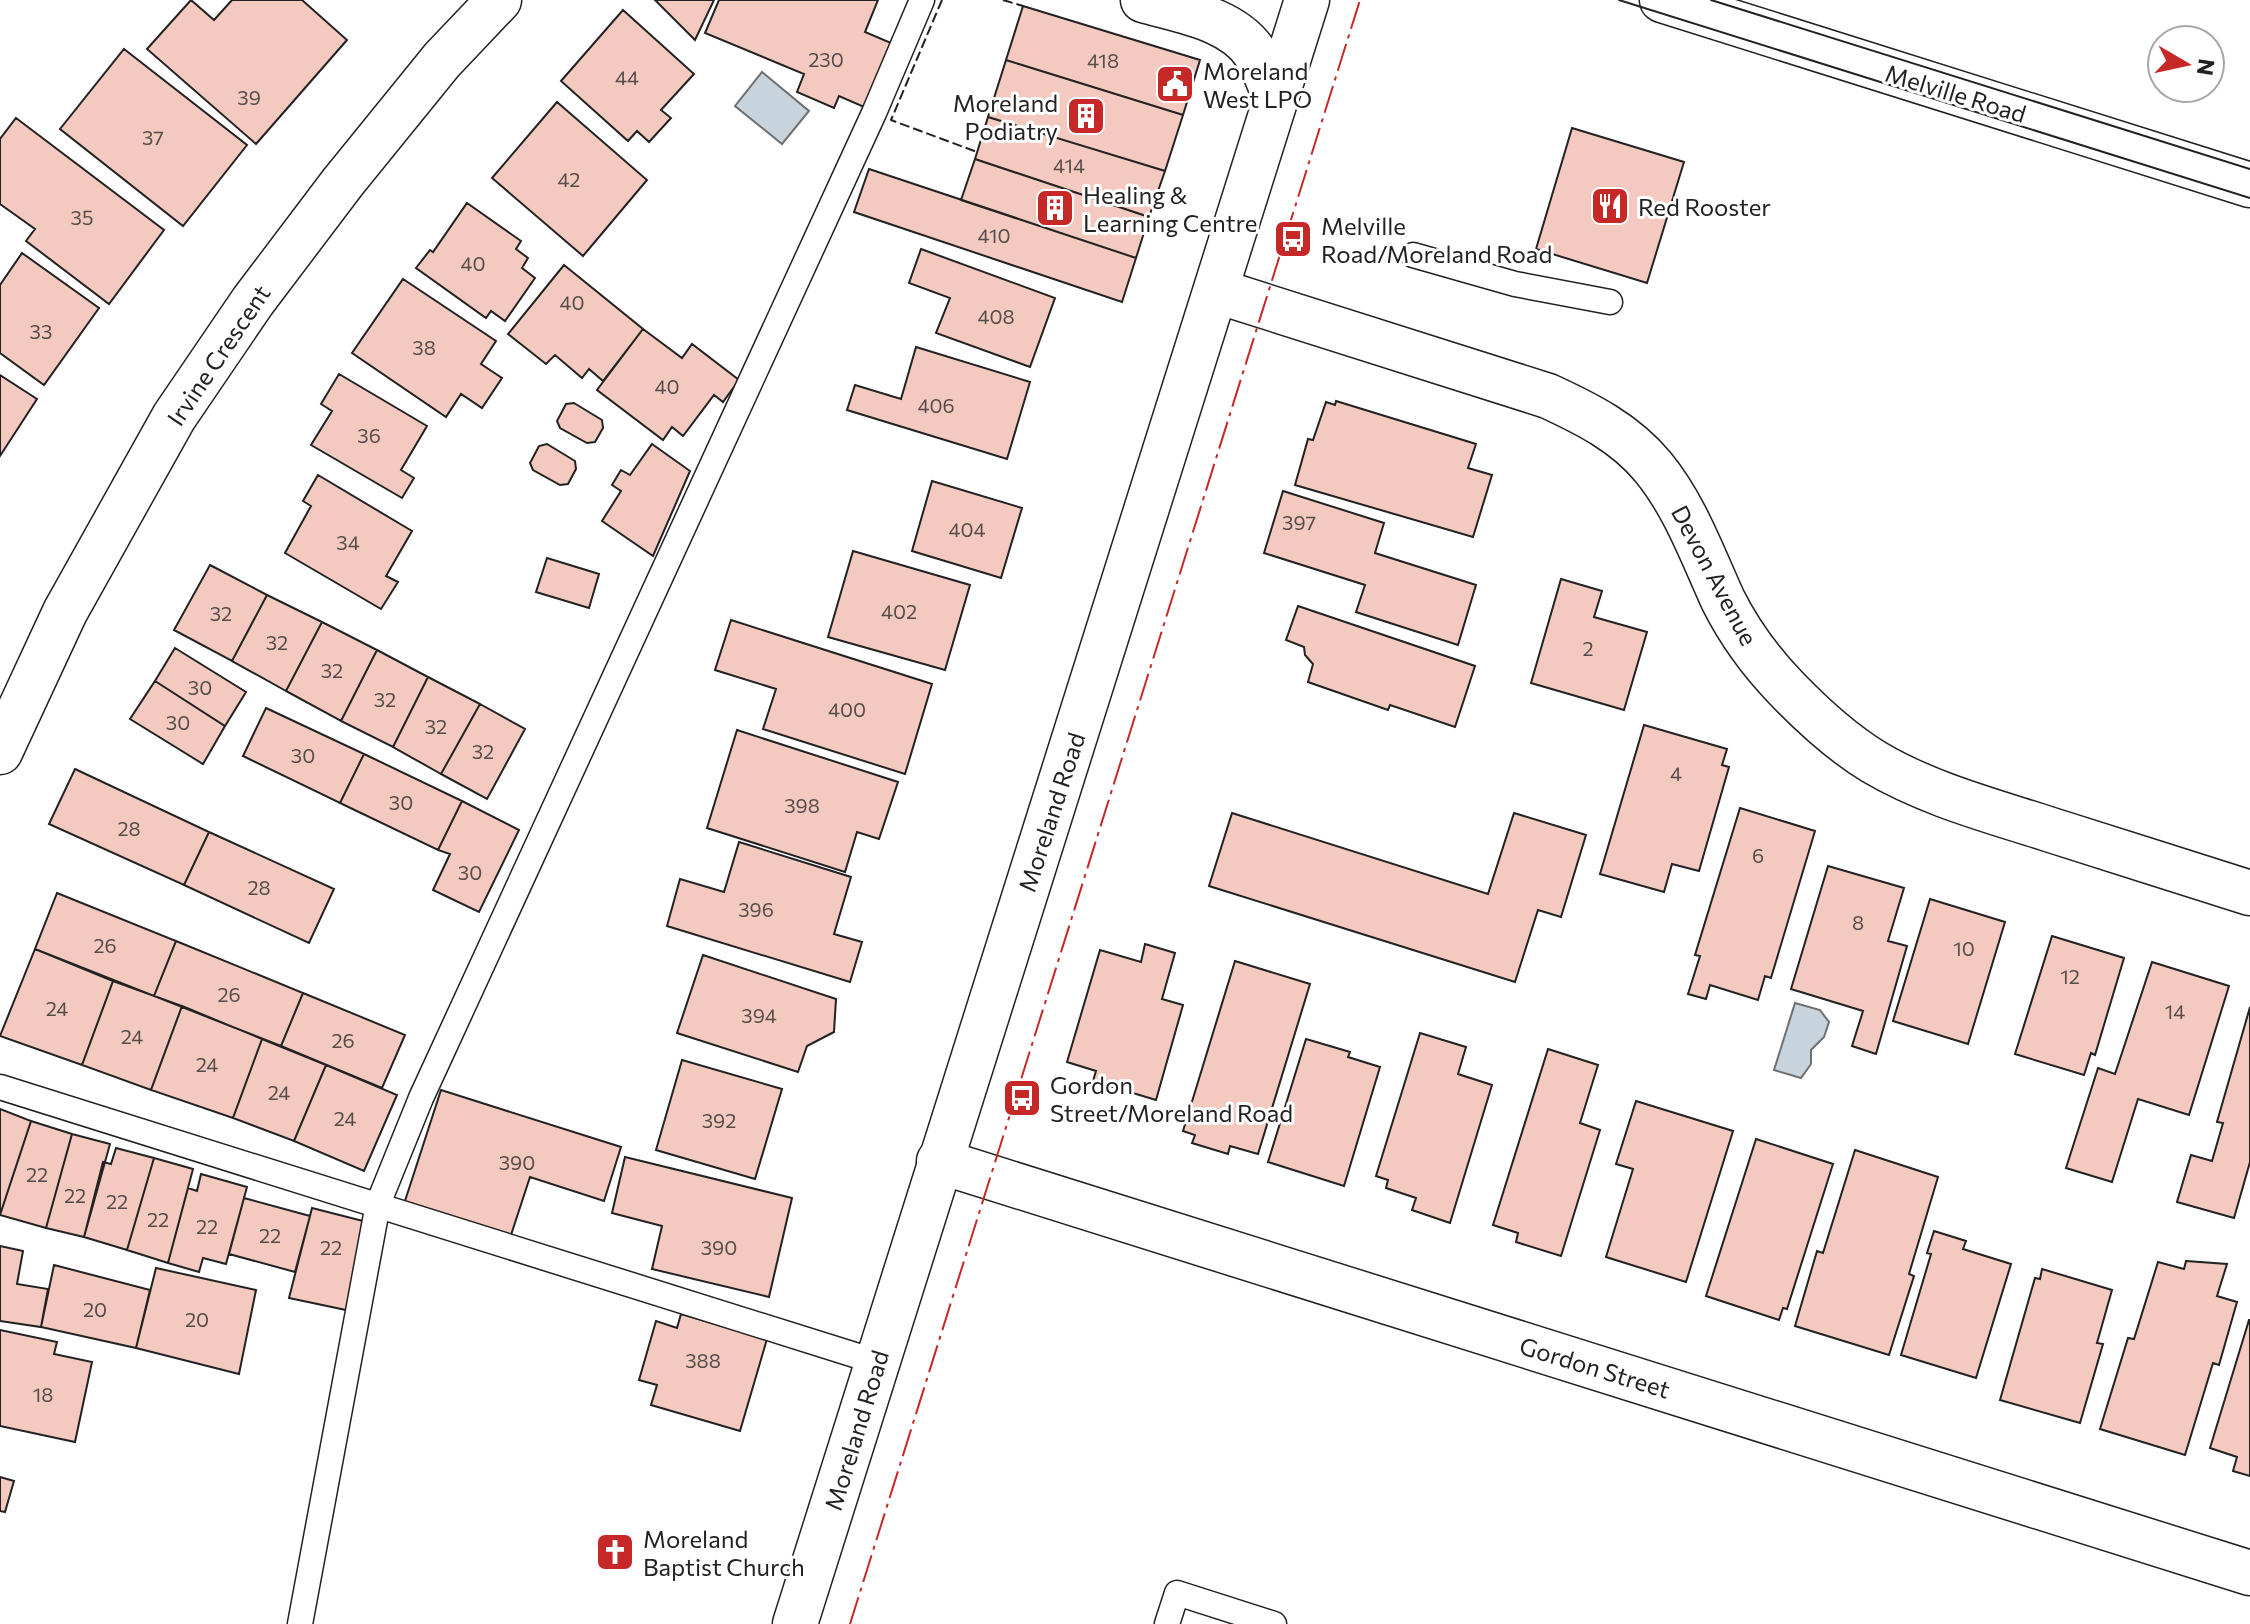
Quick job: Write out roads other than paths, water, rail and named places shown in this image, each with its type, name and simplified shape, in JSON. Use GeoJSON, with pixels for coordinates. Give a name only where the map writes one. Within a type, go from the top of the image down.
{"type":"FeatureCollection","features":[{"type":"Feature","properties":{"kind":"street","name":"Irvine Crescent"},"geometry":{"type":"LineString","coordinates":[[0,752],[65,612],[174,417],[253,301],[343,182],[442,60],[499,0]]}},
{"type":"Feature","properties":{"kind":"street"},"geometry":{"type":"LineString","coordinates":[[1143,0],[1222,25],[1238,35],[1255,52],[1276,99]]}},
{"type":"Feature","properties":{"kind":"street","name":"Moreland Road"},"geometry":{"type":"LineString","coordinates":[[795,1624],[1307,0]]}},
{"type":"Feature","properties":{"kind":"street","name":"Melville Road"},"geometry":{"type":"LineString","coordinates":[[1662,0],[2250,185]]}},
{"type":"Feature","properties":{"kind":"street","name":"Devon Avenue"},"geometry":{"type":"LineString","coordinates":[[1217,291],[1548,396],[1586,413],[1620,435],[1652,466],[1684,513],[1744,638],[1784,686],[1826,728],[1861,753],[1914,783],[1957,801],[2250,893]]}},
{"type":"Feature","properties":{"kind":"street","name":"Gordon Street"},"geometry":{"type":"LineString","coordinates":[[939,1161],[2250,1573]]}},
{"type":"Feature","properties":{"kind":"lane"},"geometry":{"type":"LineString","coordinates":[[300,1624],[378,1204],[421,1098],[874,113],[922,0]]}},
{"type":"Feature","properties":{"kind":"lane"},"geometry":{"type":"LineString","coordinates":[[1413,255],[1515,284],[1610,302]]}},
{"type":"Feature","properties":{"kind":"lane"},"geometry":{"type":"LineString","coordinates":[[0,1087],[877,1362]]}},
{"type":"Feature","properties":{"kind":"lane"},"geometry":{"type":"LineString","coordinates":[[1167,1624],[1177,1593],[1274,1624]]}},
{"type":"Feature","properties":{"kind":"tram line"},"geometry":{"type":"LineString","coordinates":[[1619,0],[2250,198]]}},
{"type":"Feature","properties":{"kind":"tram line"},"geometry":{"type":"LineString","coordinates":[[1711,0],[2250,169]]}},
{"type":"Feature","properties":{"kind":"place","name":"Moreland West LPO"},"geometry":{"type":"Point","coordinates":[1175,84]}},
{"type":"Feature","properties":{"kind":"place","name":"Moreland Podiatry"},"geometry":{"type":"Point","coordinates":[1086,116]}},
{"type":"Feature","properties":{"kind":"place","name":"Red Rooster"},"geometry":{"type":"Point","coordinates":[1610,206]}},
{"type":"Feature","properties":{"kind":"place","name":"Healing & Learning Centre"},"geometry":{"type":"Point","coordinates":[1055,208]}},
{"type":"Feature","properties":{"kind":"place","name":"Melville Road/Moreland Road"},"geometry":{"type":"Point","coordinates":[1293,239]}},
{"type":"Feature","properties":{"kind":"place","name":"Gordon Street/Moreland Road"},"geometry":{"type":"Point","coordinates":[1022,1098]}},
{"type":"Feature","properties":{"kind":"place","name":"Moreland Baptist Church"},"geometry":{"type":"Point","coordinates":[615,1552]}}]}
